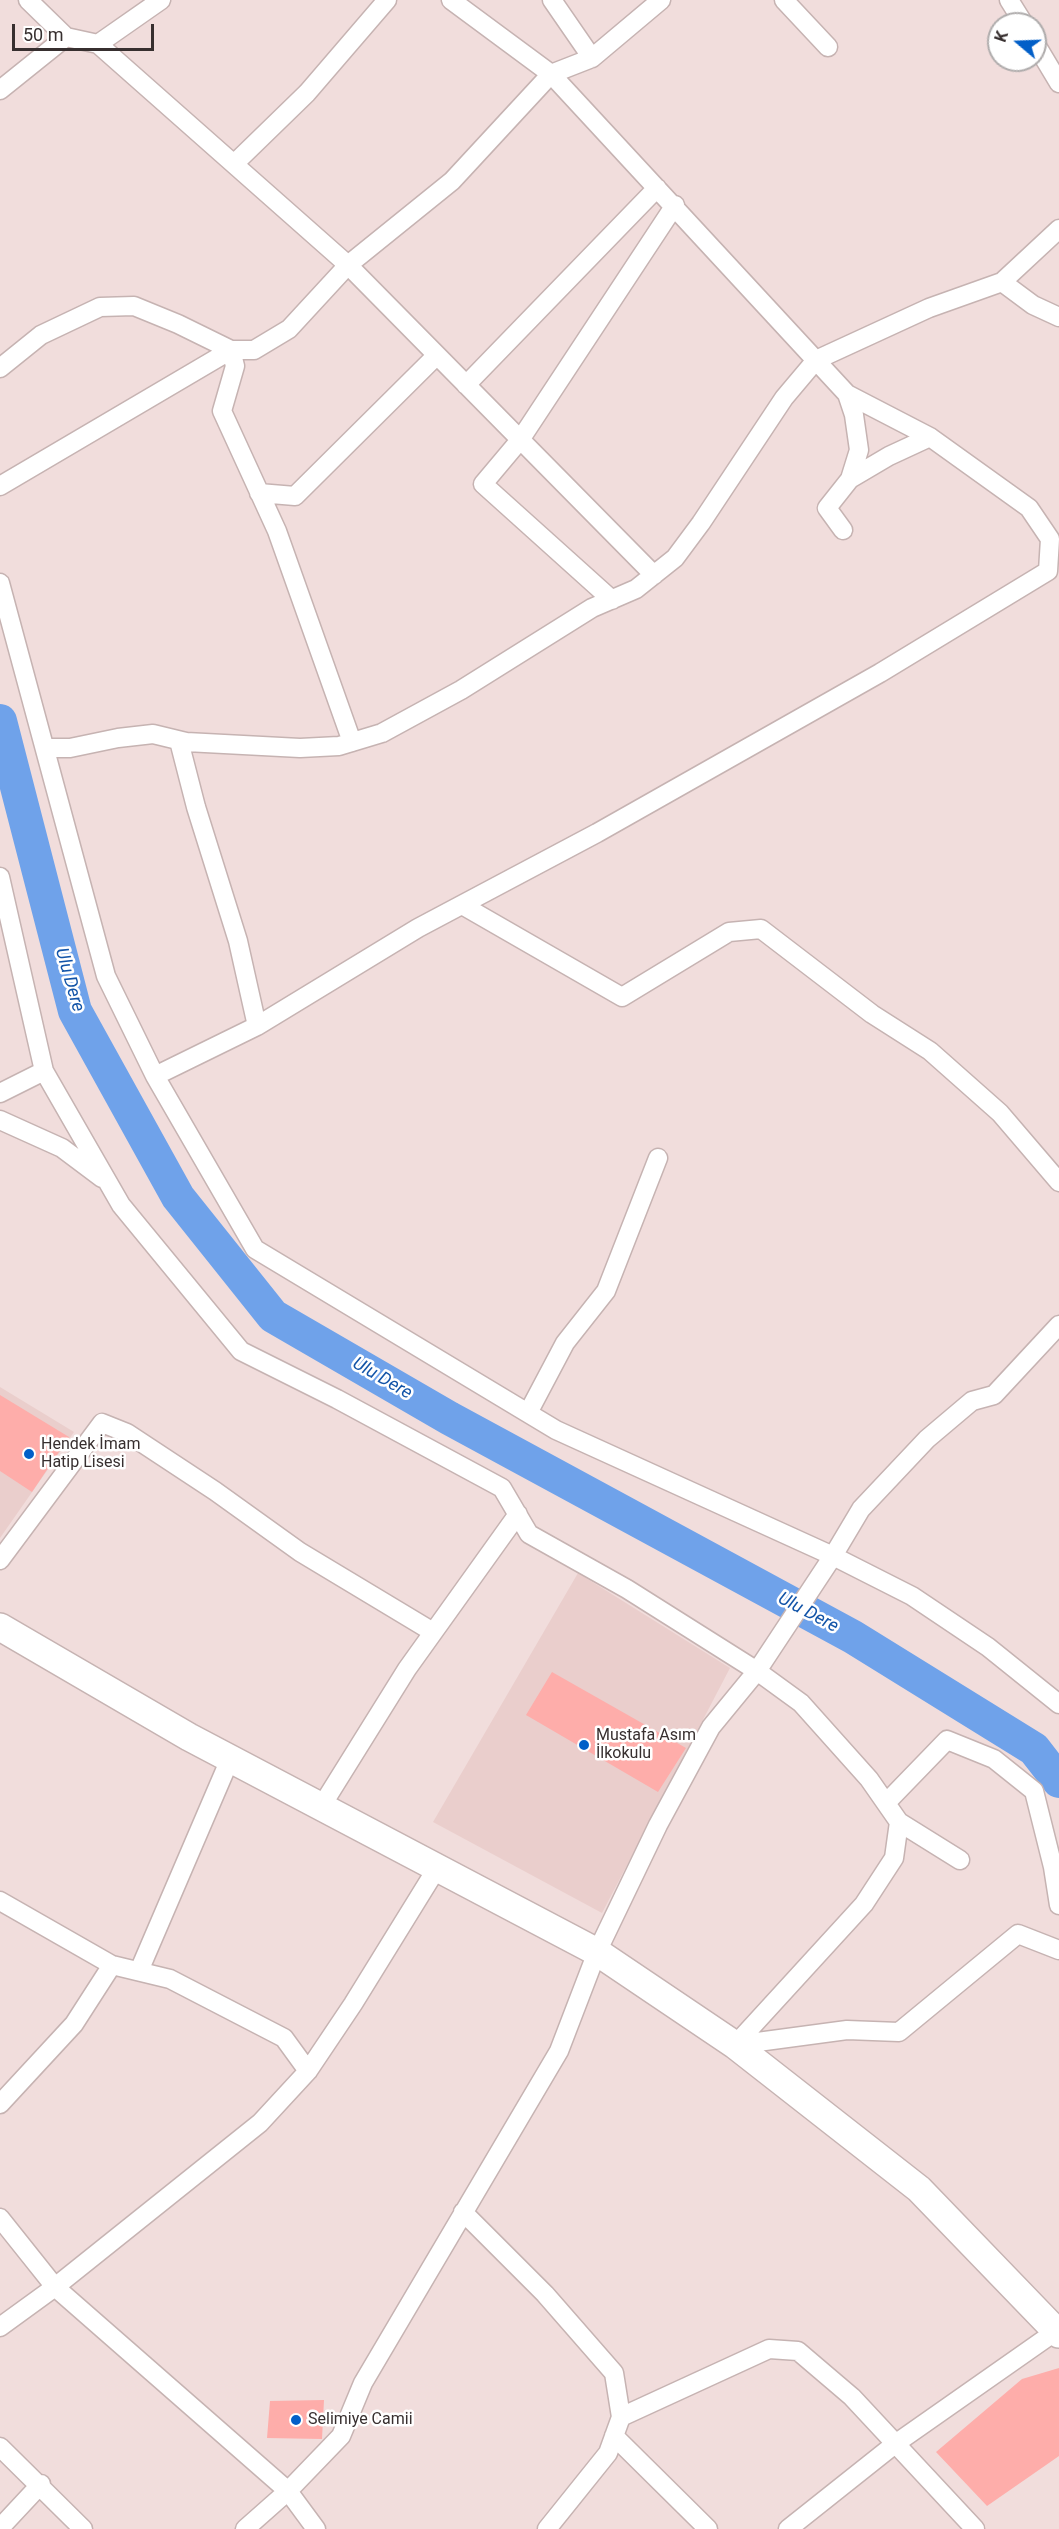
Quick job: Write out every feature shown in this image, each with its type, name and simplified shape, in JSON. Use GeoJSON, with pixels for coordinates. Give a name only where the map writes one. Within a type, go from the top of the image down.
{"type":"FeatureCollection","features":[{"type":"Feature","properties":{"kind":"main road"},"geometry":{"type":"LineString","coordinates":[[0,1628],[230,1759],[597,1952],[735,2045],[919,2189],[1058,2331]]}},
{"type":"Feature","properties":{"kind":"street"},"geometry":{"type":"LineString","coordinates":[[28,0],[66,37],[98,44],[348,265],[654,575]]}},
{"type":"Feature","properties":{"kind":"street"},"geometry":{"type":"LineString","coordinates":[[98,44],[161,0]]}},
{"type":"Feature","properties":{"kind":"street"},"geometry":{"type":"LineString","coordinates":[[155,1076],[258,1026],[418,928],[597,833],[880,673],[1048,571],[1050,539],[1029,507],[930,437],[847,394],[675,205],[551,74],[451,0]]}},
{"type":"Feature","properties":{"kind":"street"},"geometry":{"type":"LineString","coordinates":[[552,0],[592,58]]}},
{"type":"Feature","properties":{"kind":"street"},"geometry":{"type":"LineString","coordinates":[[0,368],[41,335],[100,307],[134,306],[231,350],[254,350],[289,329],[348,265],[452,181],[551,74],[592,58],[661,0]]}},
{"type":"Feature","properties":{"kind":"street"},"geometry":{"type":"LineString","coordinates":[[784,0],[828,47]]}},
{"type":"Feature","properties":{"kind":"street"},"geometry":{"type":"LineString","coordinates":[[235,163],[307,93],[380,2]]}},
{"type":"Feature","properties":{"kind":"street"},"geometry":{"type":"LineString","coordinates":[[0,90],[66,37]]}},
{"type":"Feature","properties":{"kind":"street"},"geometry":{"type":"LineString","coordinates":[[1047,62],[1059,82]]}},
{"type":"Feature","properties":{"kind":"street"},"geometry":{"type":"LineString","coordinates":[[466,385],[657,188]]}},
{"type":"Feature","properties":{"kind":"street"},"geometry":{"type":"LineString","coordinates":[[612,600],[483,484],[520,440],[675,205]]}},
{"type":"Feature","properties":{"kind":"street"},"geometry":{"type":"LineString","coordinates":[[45,748],[70,748],[118,738],[153,734],[179,741],[300,748],[339,746],[382,733],[461,690],[592,608],[636,589],[675,558],[784,398],[816,360],[929,308],[1002,282],[1059,229]]}},
{"type":"Feature","properties":{"kind":"street"},"geometry":{"type":"LineString","coordinates":[[1002,282],[1033,305],[1059,317]]}},
{"type":"Feature","properties":{"kind":"street"},"geometry":{"type":"LineString","coordinates":[[0,486],[231,350]]}},
{"type":"Feature","properties":{"kind":"street"},"geometry":{"type":"LineString","coordinates":[[231,350],[235,366],[222,411],[277,531],[352,742]]}},
{"type":"Feature","properties":{"kind":"street"},"geometry":{"type":"LineString","coordinates":[[259,492],[295,496],[436,356]]}},
{"type":"Feature","properties":{"kind":"street"},"geometry":{"type":"LineString","coordinates":[[847,394],[854,415],[859,450],[850,479]]}},
{"type":"Feature","properties":{"kind":"street"},"geometry":{"type":"LineString","coordinates":[[843,530],[827,508],[850,479],[889,456],[930,437]]}},
{"type":"Feature","properties":{"kind":"street"},"geometry":{"type":"LineString","coordinates":[[0,583],[106,976],[155,1076],[255,1249],[556,1430],[833,1556],[912,1596],[988,1647],[1059,1704]]}},
{"type":"Feature","properties":{"kind":"street"},"geometry":{"type":"LineString","coordinates":[[179,741],[196,807],[238,941],[258,1026]]}},
{"type":"Feature","properties":{"kind":"street"},"geometry":{"type":"LineString","coordinates":[[0,877],[44,1071],[121,1204],[241,1351],[502,1488],[529,1534],[627,1589],[757,1671],[801,1703],[869,1779],[899,1822],[960,1860]]}},
{"type":"Feature","properties":{"kind":"street"},"geometry":{"type":"LineString","coordinates":[[462,905],[622,997],[729,932],[761,929],[872,1014],[930,1051],[1000,1113],[1059,1182]]}},
{"type":"Feature","properties":{"kind":"street"},"geometry":{"type":"LineString","coordinates":[[0,1093],[44,1071]]}},
{"type":"Feature","properties":{"kind":"street"},"geometry":{"type":"LineString","coordinates":[[0,1120],[63,1148],[109,1184]]}},
{"type":"Feature","properties":{"kind":"street"},"geometry":{"type":"LineString","coordinates":[[528,1413],[565,1343],[606,1292],[658,1158]]}},
{"type":"Feature","properties":{"kind":"street"},"geometry":{"type":"LineString","coordinates":[[245,2529],[288,2491],[341,2436],[363,2383],[559,2051],[597,1952],[658,1825],[711,1727],[757,1671],[833,1556],[861,1509],[927,1439],[972,1401],[994,1395],[1059,1325]]}},
{"type":"Feature","properties":{"kind":"street"},"geometry":{"type":"LineString","coordinates":[[0,1560],[102,1423],[127,1433],[215,1491],[300,1552],[433,1632]]}},
{"type":"Feature","properties":{"kind":"street"},"geometry":{"type":"LineString","coordinates":[[321,1807],[407,1669],[518,1514]]}},
{"type":"Feature","properties":{"kind":"street"},"geometry":{"type":"LineString","coordinates":[[886,1803],[947,1740],[994,1759],[1034,1791],[1053,1867],[1059,1905]]}},
{"type":"Feature","properties":{"kind":"street"},"geometry":{"type":"LineString","coordinates":[[140,1971],[230,1759]]}},
{"type":"Feature","properties":{"kind":"street"},"geometry":{"type":"LineString","coordinates":[[735,2045],[864,1904],[894,1858],[899,1822]]}},
{"type":"Feature","properties":{"kind":"street"},"geometry":{"type":"LineString","coordinates":[[0,2327],[55,2287],[260,2123],[308,2071],[353,2004],[437,1868]]}},
{"type":"Feature","properties":{"kind":"street"},"geometry":{"type":"LineString","coordinates":[[0,1901],[112,1965],[170,1979],[284,2038],[308,2071]]}},
{"type":"Feature","properties":{"kind":"street"},"geometry":{"type":"LineString","coordinates":[[735,2045],[847,2030],[899,2032],[1018,1934],[1059,1950]]}},
{"type":"Feature","properties":{"kind":"street"},"geometry":{"type":"LineString","coordinates":[[0,2104],[74,2024],[112,1965]]}},
{"type":"Feature","properties":{"kind":"street"},"geometry":{"type":"LineString","coordinates":[[463,2212],[544,2294],[614,2373],[621,2416],[608,2453],[547,2529]]}},
{"type":"Feature","properties":{"kind":"street"},"geometry":{"type":"LineString","coordinates":[[0,2218],[55,2287],[288,2491],[316,2529]]}},
{"type":"Feature","properties":{"kind":"street"},"geometry":{"type":"LineString","coordinates":[[788,2529],[895,2444],[1058,2331]]}},
{"type":"Feature","properties":{"kind":"street"},"geometry":{"type":"LineString","coordinates":[[621,2416],[769,2349],[798,2351],[852,2397],[975,2529]]}},
{"type":"Feature","properties":{"kind":"street"},"geometry":{"type":"LineString","coordinates":[[614,2436],[708,2529]]}},
{"type":"Feature","properties":{"kind":"street"},"geometry":{"type":"LineString","coordinates":[[0,2446],[83,2529]]}},
{"type":"Feature","properties":{"kind":"street"},"geometry":{"type":"LineString","coordinates":[[0,2528],[40,2484]]}},
{"type":"Feature","properties":{"kind":"shaded area","name":"Hendek İmam Hatip Lisesi"},"geometry":{"type":"Polygon","coordinates":[[[0,1387],[74,1432],[0,1538],[0,1387]]]}},
{"type":"Feature","properties":{"kind":"shaded area","name":"Mustafa Asım İlkokulu"},"geometry":{"type":"Polygon","coordinates":[[[578,1573],[730,1668],[602,1913],[433,1822],[578,1573]]]}},
{"type":"Feature","properties":{"kind":"building","name":"Hendek İmam Hatip Lisesi"},"geometry":{"type":"Polygon","coordinates":[[[0,1395],[69,1437],[32,1492],[0,1471],[0,1395]]]}},
{"type":"Feature","properties":{"kind":"building"},"geometry":{"type":"Polygon","coordinates":[[[552,1672],[686,1748],[658,1792],[526,1715],[552,1672]]]}},
{"type":"Feature","properties":{"kind":"building"},"geometry":{"type":"Polygon","coordinates":[[[1059,2368],[1059,2456],[987,2506],[936,2452],[1022,2379],[1059,2368]]]}},
{"type":"Feature","properties":{"kind":"building","name":"Selimiye Camii"},"geometry":{"type":"Polygon","coordinates":[[[324,2400],[322,2439],[267,2438],[270,2401],[324,2400]]]}},
{"type":"Feature","properties":{"kind":"waterway","name":"Ulu Dere"},"geometry":{"type":"LineString","coordinates":[[0,721],[75,1011],[178,1197],[273,1316],[449,1418],[853,1637],[1034,1749],[1059,1781]]}},
{"type":"Feature","properties":{"kind":"place","name":"Hendek İmam Hatip Lisesi"},"geometry":{"type":"Point","coordinates":[29,1454]}},
{"type":"Feature","properties":{"kind":"place","name":"Mustafa Asım İlkokulu"},"geometry":{"type":"Point","coordinates":[584,1745]}},
{"type":"Feature","properties":{"kind":"place","name":"Selimiye Camii"},"geometry":{"type":"Point","coordinates":[296,2420]}}]}
